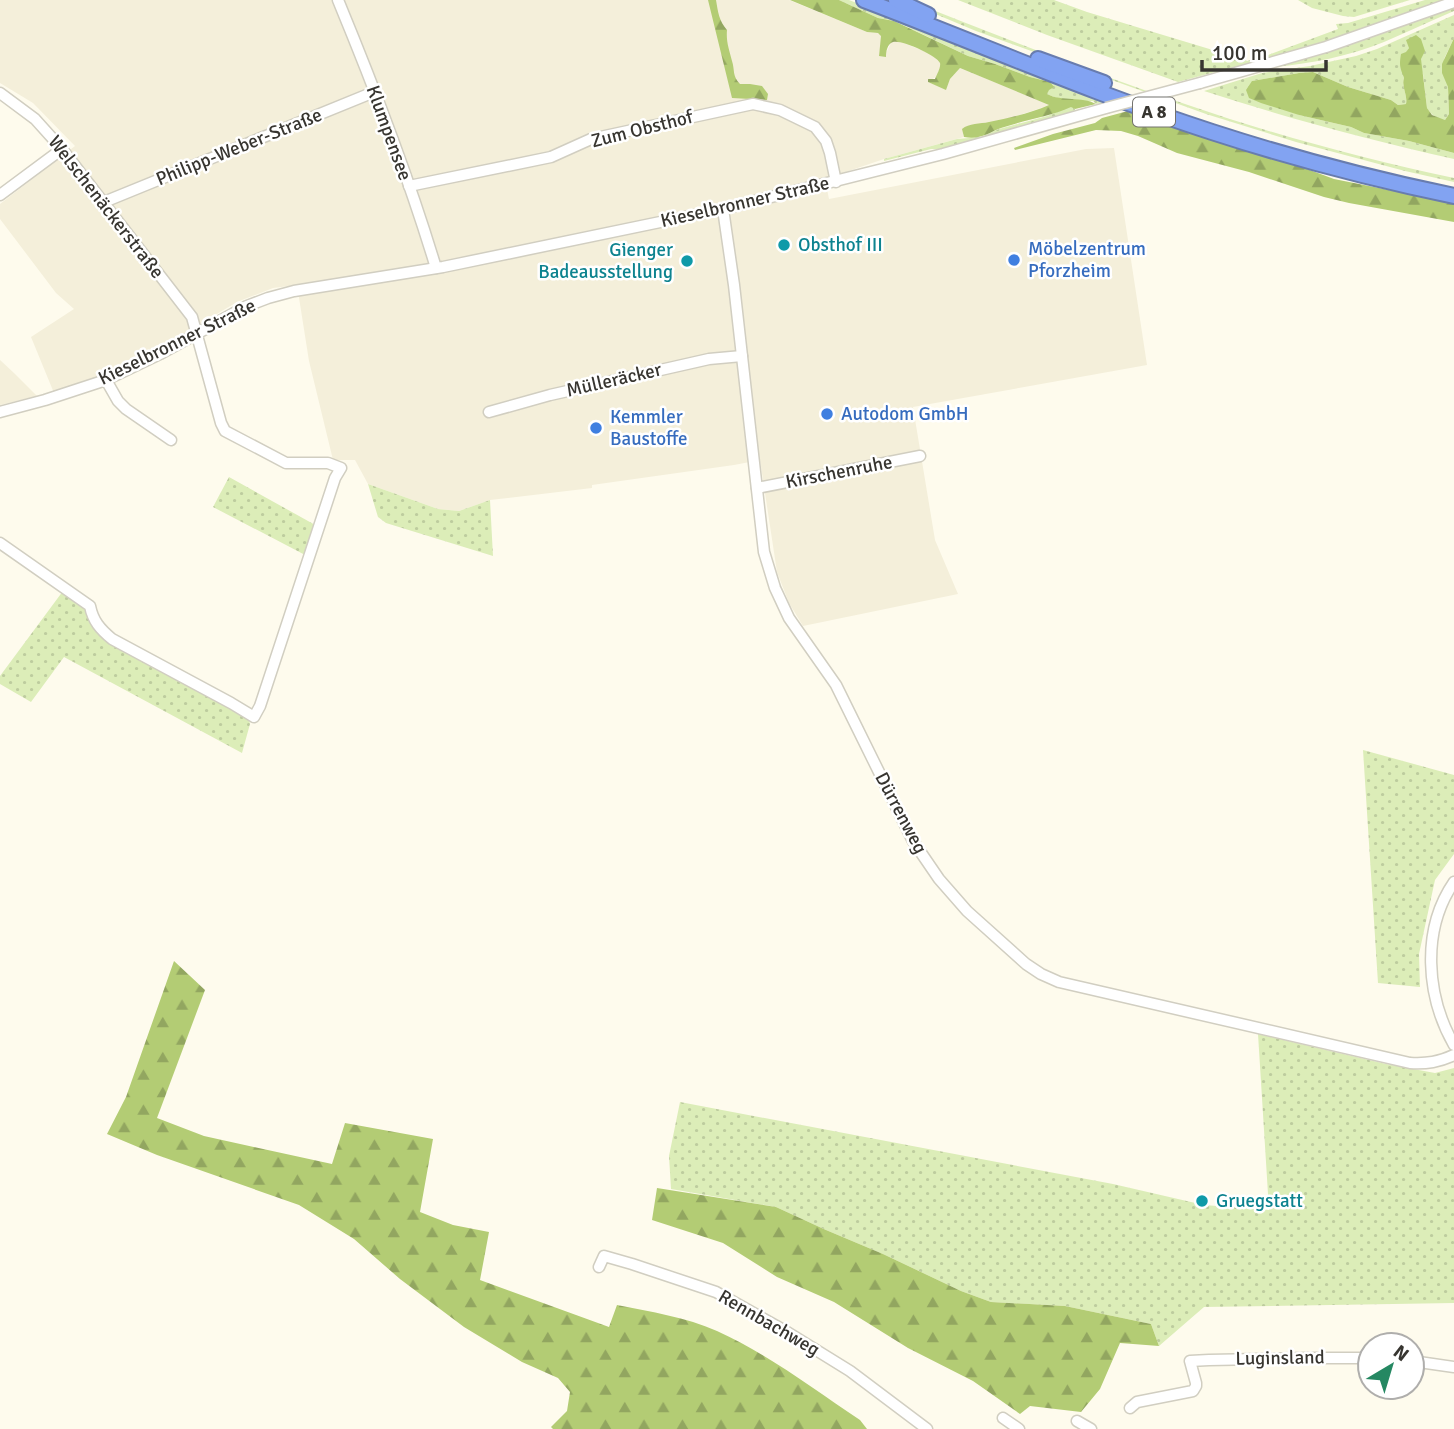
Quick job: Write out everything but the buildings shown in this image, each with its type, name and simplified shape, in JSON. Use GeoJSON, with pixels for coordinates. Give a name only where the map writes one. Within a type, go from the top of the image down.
{"type":"FeatureCollection","features":[{"type":"Feature","properties":{"kind":"highway","name":"A 8"},"geometry":{"type":"LineString","coordinates":[[864,0],[1058,77],[1210,132],[1328,167],[1454,196]]}},
{"type":"Feature","properties":{"kind":"highway","name":"A 8"},"geometry":{"type":"LineString","coordinates":[[896,0],[991,41],[1192,117],[1333,159],[1454,188]]}},
{"type":"Feature","properties":{"kind":"street","name":"Klumpensee"},"geometry":{"type":"LineString","coordinates":[[338,0],[409,186],[436,268]]}},
{"type":"Feature","properties":{"kind":"street","name":"Kieselbronner Straße"},"geometry":{"type":"LineString","coordinates":[[0,412],[106,380],[247,306],[268,298],[294,291],[436,268],[723,209],[836,181],[943,154],[1325,47],[1454,2]]}},
{"type":"Feature","properties":{"kind":"street","name":"Philipp-Weber-Straße"},"geometry":{"type":"LineString","coordinates":[[104,202],[374,92]]}},
{"type":"Feature","properties":{"kind":"street","name":"Welschenäckerstraße"},"geometry":{"type":"LineString","coordinates":[[0,93],[35,119],[62,149],[192,317],[225,431],[286,463],[328,463],[341,468],[335,478],[260,706],[254,717],[112,639],[92,617],[90,606],[0,543]]}},
{"type":"Feature","properties":{"kind":"street","name":"Zum Obsthof"},"geometry":{"type":"LineString","coordinates":[[409,186],[551,157],[591,139],[753,104],[780,110],[815,127],[826,141],[836,181]]}},
{"type":"Feature","properties":{"kind":"street"},"geometry":{"type":"LineString","coordinates":[[0,195],[62,149]]}},
{"type":"Feature","properties":{"kind":"street","name":"Dürrenweg"},"geometry":{"type":"LineString","coordinates":[[723,209],[764,552],[789,618],[836,685],[913,841],[939,879],[967,911],[1026,964],[1059,982],[1410,1063],[1426,1064],[1454,1055]]}},
{"type":"Feature","properties":{"kind":"street","name":"Mülleräcker"},"geometry":{"type":"LineString","coordinates":[[489,412],[550,395],[709,359],[742,356]]}},
{"type":"Feature","properties":{"kind":"street"},"geometry":{"type":"LineString","coordinates":[[106,380],[126,409],[171,440]]}},
{"type":"Feature","properties":{"kind":"street","name":"Kirschenruhe"},"geometry":{"type":"LineString","coordinates":[[757,488],[920,456]]}},
{"type":"Feature","properties":{"kind":"street"},"geometry":{"type":"LineString","coordinates":[[1454,882],[1435,927],[1430,971],[1438,1010],[1454,1045]]}},
{"type":"Feature","properties":{"kind":"street","name":"Rennbachweg"},"geometry":{"type":"LineString","coordinates":[[599,1267],[604,1256],[716,1292],[850,1371],[927,1429]]}},
{"type":"Feature","properties":{"kind":"street","name":"Luginsland"},"geometry":{"type":"LineString","coordinates":[[1130,1408],[1137,1402],[1193,1391],[1196,1383],[1190,1362],[1356,1358]]}},
{"type":"Feature","properties":{"kind":"street"},"geometry":{"type":"LineString","coordinates":[[1426,1363],[1454,1367]]}},
{"type":"Feature","properties":{"kind":"street"},"geometry":{"type":"LineString","coordinates":[[1003,1418],[1019,1429]]}},
{"type":"Feature","properties":{"kind":"street"},"geometry":{"type":"LineString","coordinates":[[1077,1421],[1091,1429]]}},
{"type":"Feature","properties":{"kind":"shaded area"},"geometry":{"type":"Polygon","coordinates":[[[0,0],[789,0],[867,32],[882,35],[879,56],[887,51],[894,41],[934,55],[941,65],[937,76],[928,82],[946,89],[950,79],[960,68],[1050,105],[963,134],[964,137],[825,179],[829,199],[1086,149],[1114,148],[1147,365],[913,407],[935,540],[958,594],[803,626],[789,603],[777,572],[760,460],[592,485],[592,488],[490,500],[459,511],[438,509],[368,484],[355,460],[333,460],[309,361],[297,285],[273,288],[237,302],[158,349],[101,377],[54,393],[31,337],[74,309],[56,293],[0,219],[0,204],[75,146],[33,103],[0,83],[0,0]]]}},
{"type":"Feature","properties":{"kind":"shaded area"},"geometry":{"type":"Polygon","coordinates":[[[0,360],[15,374],[37,396],[0,405],[0,360]]]}},
{"type":"Feature","properties":{"kind":"green space"},"geometry":{"type":"Polygon","coordinates":[[[708,0],[716,0],[718,12],[727,30],[736,78],[740,84],[762,86],[768,94],[767,100],[732,98],[708,0]]]}},
{"type":"Feature","properties":{"kind":"green space"},"geometry":{"type":"Polygon","coordinates":[[[790,0],[839,0],[878,18],[894,21],[968,56],[1050,82],[1054,87],[1047,94],[1096,104],[1075,109],[1071,107],[979,137],[964,137],[962,129],[968,126],[1012,117],[1049,105],[960,68],[950,79],[946,90],[928,82],[928,79],[935,79],[940,63],[926,52],[893,42],[889,44],[886,57],[879,56],[881,36],[878,33],[867,32],[790,0]]]}},
{"type":"Feature","properties":{"kind":"green space"},"geometry":{"type":"Polygon","coordinates":[[[839,0],[849,0],[1109,101],[1096,104],[1093,101],[1052,96],[1047,94],[1050,82],[968,56],[895,21],[878,18],[839,0]]]}},
{"type":"Feature","properties":{"kind":"green space"},"geometry":{"type":"Polygon","coordinates":[[[958,0],[1054,0],[1226,54],[1240,56],[1247,61],[1338,29],[1336,24],[1348,23],[1425,0],[1450,0],[1351,36],[1178,82],[958,0]]]}},
{"type":"Feature","properties":{"kind":"green space"},"geometry":{"type":"Polygon","coordinates":[[[1298,0],[1410,0],[1354,17],[1312,8],[1298,0]]]}},
{"type":"Feature","properties":{"kind":"green space"},"geometry":{"type":"Polygon","coordinates":[[[910,1],[1083,68],[1221,116],[1320,146],[1454,178],[1454,182],[1296,142],[1206,114],[976,31],[909,3],[910,1]]]}},
{"type":"Feature","properties":{"kind":"green space"},"geometry":{"type":"Polygon","coordinates":[[[1454,7],[1454,11],[1371,47],[1329,59],[1273,67],[1355,42],[1454,7]]]}},
{"type":"Feature","properties":{"kind":"green space"},"geometry":{"type":"Polygon","coordinates":[[[1454,15],[1454,38],[1444,59],[1449,114],[1445,120],[1434,116],[1427,108],[1423,74],[1409,48],[1403,67],[1406,104],[1398,105],[1391,100],[1348,87],[1313,72],[1252,81],[1299,115],[1454,153],[1454,159],[1328,128],[1204,91],[1262,73],[1356,56],[1454,15]]]}},
{"type":"Feature","properties":{"kind":"green space"},"geometry":{"type":"Polygon","coordinates":[[[1416,35],[1421,39],[1425,51],[1421,59],[1427,108],[1432,115],[1445,120],[1449,114],[1448,87],[1442,73],[1442,64],[1454,38],[1454,153],[1299,115],[1249,98],[1246,90],[1252,81],[1313,72],[1348,87],[1391,100],[1398,105],[1406,104],[1400,58],[1409,48],[1406,40],[1416,35]]]}},
{"type":"Feature","properties":{"kind":"green space"},"geometry":{"type":"Polygon","coordinates":[[[1071,106],[1075,109],[1074,112],[967,144],[931,149],[884,161],[957,139],[981,137],[1071,106]]]}},
{"type":"Feature","properties":{"kind":"green space"},"geometry":{"type":"Polygon","coordinates":[[[1128,111],[1334,179],[1454,203],[1454,222],[1324,197],[1249,172],[1177,153],[1121,131],[1096,130],[1015,150],[1014,148],[1128,111]]]}},
{"type":"Feature","properties":{"kind":"green space"},"geometry":{"type":"Polygon","coordinates":[[[229,477],[317,526],[307,556],[213,507],[229,477]]]}},
{"type":"Feature","properties":{"kind":"green space"},"geometry":{"type":"Polygon","coordinates":[[[368,484],[438,509],[459,511],[490,500],[493,556],[386,523],[378,517],[368,484]]]}},
{"type":"Feature","properties":{"kind":"green space"},"geometry":{"type":"Polygon","coordinates":[[[63,591],[80,603],[95,625],[241,712],[250,724],[242,753],[64,657],[31,702],[0,684],[0,676],[63,591]]]}},
{"type":"Feature","properties":{"kind":"green space"},"geometry":{"type":"Polygon","coordinates":[[[1363,750],[1454,775],[1454,854],[1435,880],[1419,954],[1420,987],[1378,983],[1363,750]]]}},
{"type":"Feature","properties":{"kind":"green space"},"geometry":{"type":"Polygon","coordinates":[[[174,961],[205,990],[157,1118],[204,1136],[332,1164],[345,1123],[433,1139],[420,1212],[453,1225],[489,1232],[480,1280],[609,1327],[617,1305],[668,1315],[705,1326],[772,1361],[860,1420],[867,1429],[553,1429],[551,1427],[567,1411],[570,1392],[558,1378],[522,1362],[464,1327],[400,1279],[354,1239],[299,1205],[157,1155],[107,1134],[126,1097],[174,961]]]}},
{"type":"Feature","properties":{"kind":"green space"},"geometry":{"type":"Polygon","coordinates":[[[1258,1034],[1435,1073],[1454,1068],[1454,1303],[1204,1307],[1159,1346],[1151,1324],[1065,1306],[991,1302],[776,1207],[671,1189],[669,1156],[680,1102],[1113,1184],[1204,1205],[1269,1210],[1258,1034]]]}},
{"type":"Feature","properties":{"kind":"green space"},"geometry":{"type":"Polygon","coordinates":[[[657,1188],[776,1207],[991,1302],[1065,1306],[1151,1324],[1159,1346],[1120,1343],[1100,1389],[1081,1412],[1030,1406],[1020,1414],[973,1381],[908,1348],[834,1302],[777,1277],[723,1243],[652,1220],[657,1188]]]}},
{"type":"Feature","properties":{"kind":"place","name":"Obsthof III"},"geometry":{"type":"Point","coordinates":[784,245]}},
{"type":"Feature","properties":{"kind":"place","name":"Möbelzentrum Pforzheim"},"geometry":{"type":"Point","coordinates":[1014,260]}},
{"type":"Feature","properties":{"kind":"place","name":"Gienger Badeausstellung"},"geometry":{"type":"Point","coordinates":[687,261]}},
{"type":"Feature","properties":{"kind":"place","name":"Autodom GmbH"},"geometry":{"type":"Point","coordinates":[827,414]}},
{"type":"Feature","properties":{"kind":"place","name":"Kemmler Baustoffe"},"geometry":{"type":"Point","coordinates":[596,428]}},
{"type":"Feature","properties":{"kind":"place","name":"Gruegstatt"},"geometry":{"type":"Point","coordinates":[1202,1201]}}]}
